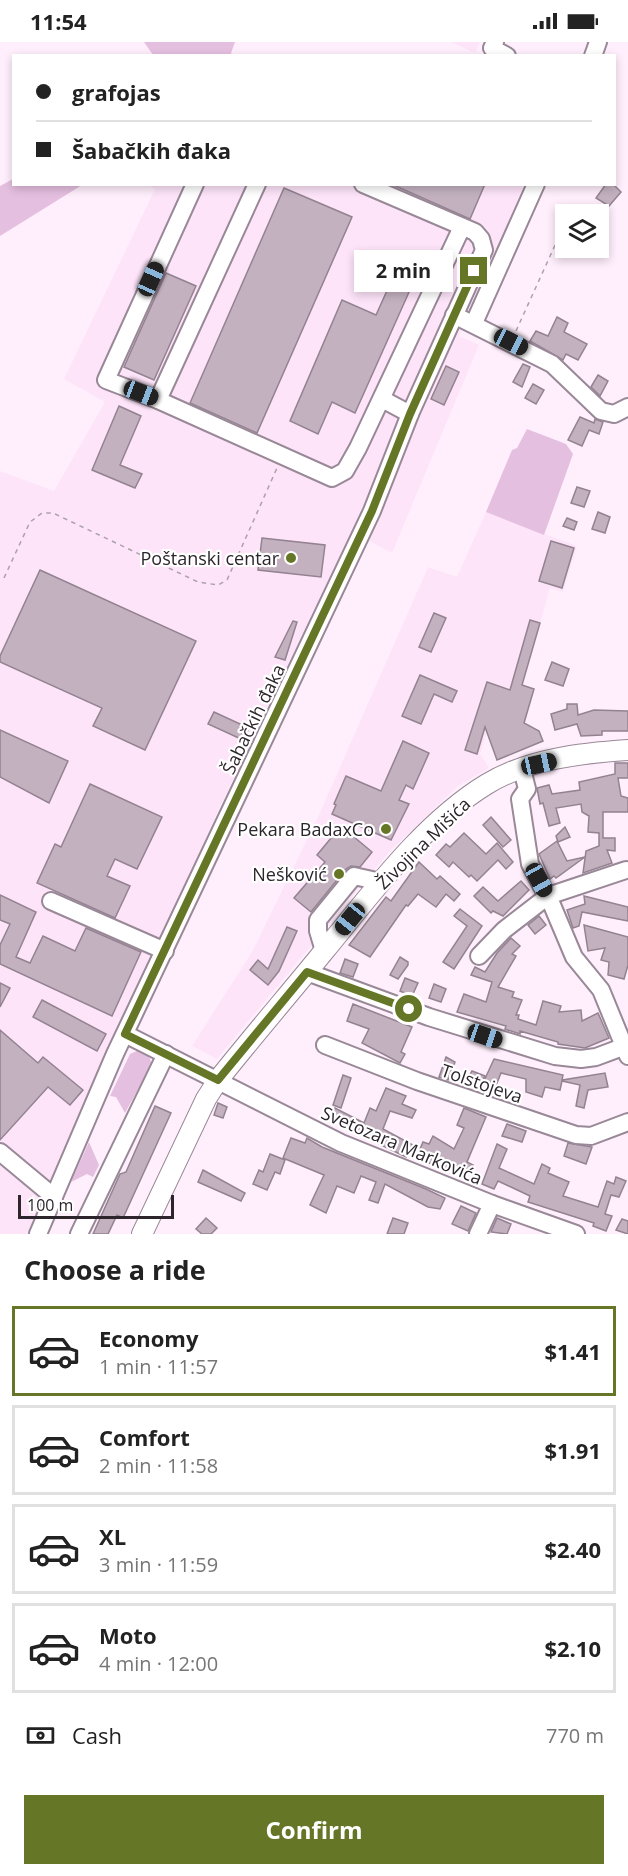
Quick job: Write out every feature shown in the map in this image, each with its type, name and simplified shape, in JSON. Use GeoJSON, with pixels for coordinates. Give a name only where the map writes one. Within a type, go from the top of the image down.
{"type":"FeatureCollection","features":[{"type":"Feature","properties":{"kind":"main road","name":"Živojina Mišića"},"geometry":{"type":"LineString","coordinates":[[142,1234],[206,1099],[218,1080],[381,882],[422,838],[468,797],[487,784],[522,768],[585,755],[628,750]]}},
{"type":"Feature","properties":{"kind":"street"},"geometry":{"type":"LineString","coordinates":[[495,42],[492,48],[503,54]]}},
{"type":"Feature","properties":{"kind":"street"},"geometry":{"type":"LineString","coordinates":[[194,186],[106,380],[158,400],[332,478],[345,471],[382,399],[462,227]]}},
{"type":"Feature","properties":{"kind":"street"},"geometry":{"type":"LineString","coordinates":[[158,400],[256,186]]}},
{"type":"Feature","properties":{"kind":"street","name":"Šabačkih đaka"},"geometry":{"type":"LineString","coordinates":[[38,1234],[125,1034],[372,511],[410,414],[484,250],[479,236],[368,186]]}},
{"type":"Feature","properties":{"kind":"street"},"geometry":{"type":"LineString","coordinates":[[474,323],[535,186]]}},
{"type":"Feature","properties":{"kind":"street"},"geometry":{"type":"LineString","coordinates":[[454,315],[552,364],[601,411],[614,414],[628,407]]}},
{"type":"Feature","properties":{"kind":"street"},"geometry":{"type":"LineString","coordinates":[[382,399],[410,414]]}},
{"type":"Feature","properties":{"kind":"street"},"geometry":{"type":"LineString","coordinates":[[307,972],[429,1017],[555,1056],[581,1059],[627,1049],[601,990],[574,957],[527,853],[520,799],[527,789],[522,768]]}},
{"type":"Feature","properties":{"kind":"street"},"geometry":{"type":"LineString","coordinates":[[479,956],[504,930],[548,896],[626,870]]}},
{"type":"Feature","properties":{"kind":"street"},"geometry":{"type":"LineString","coordinates":[[51,901],[165,951]]}},
{"type":"Feature","properties":{"kind":"street","name":"Svetozara Markovića"},"geometry":{"type":"LineString","coordinates":[[125,1034],[341,1143],[492,1204],[576,1234]]}},
{"type":"Feature","properties":{"kind":"street","name":"Tolstojeva"},"geometry":{"type":"LineString","coordinates":[[325,1045],[417,1081],[576,1135],[591,1136],[628,1122]]}},
{"type":"Feature","properties":{"kind":"street"},"geometry":{"type":"LineString","coordinates":[[79,1234],[166,1054]]}},
{"type":"Feature","properties":{"kind":"street"},"geometry":{"type":"LineString","coordinates":[[0,1152],[54,1197]]}},
{"type":"Feature","properties":{"kind":"street"},"geometry":{"type":"LineString","coordinates":[[477,1234],[492,1204]]}},
{"type":"Feature","properties":{"kind":"path"},"geometry":{"type":"LineString","coordinates":[[511,342],[555,245]]}},
{"type":"Feature","properties":{"kind":"path"},"geometry":{"type":"LineString","coordinates":[[4,578],[30,522],[42,513],[53,513],[198,582],[218,585],[227,580],[282,456]]}},
{"type":"Feature","properties":{"kind":"shaded area"},"geometry":{"type":"Polygon","coordinates":[[[144,42],[235,42],[231,54],[152,54],[144,42]]]}},
{"type":"Feature","properties":{"kind":"shaded area"},"geometry":{"type":"Polygon","coordinates":[[[451,42],[480,42],[475,53],[451,42]]]}},
{"type":"Feature","properties":{"kind":"shaded area"},"geometry":{"type":"Polygon","coordinates":[[[12,180],[12,186],[80,186],[0,236],[0,186],[12,180]]]}},
{"type":"Feature","properties":{"kind":"shaded area"},"geometry":{"type":"Polygon","coordinates":[[[150,186],[523,187],[459,336],[479,345],[392,553],[352,532],[217,813],[29,1234],[0,1234],[0,471],[54,491],[105,402],[64,379],[155,189],[150,186]]]}},
{"type":"Feature","properties":{"kind":"shaded area"},"geometry":{"type":"Polygon","coordinates":[[[527,429],[566,444],[573,454],[544,535],[486,512],[512,450],[517,448],[527,429]]]}},
{"type":"Feature","properties":{"kind":"shaded area"},"geometry":{"type":"Polygon","coordinates":[[[486,512],[577,546],[563,592],[550,588],[514,716],[494,710],[480,754],[489,768],[458,786],[390,851],[217,1059],[192,1046],[252,952],[318,817],[428,567],[457,577],[486,512]]]}},
{"type":"Feature","properties":{"kind":"shaded area"},"geometry":{"type":"Polygon","coordinates":[[[139,1050],[148,1054],[152,1064],[125,1113],[116,1097],[110,1096],[130,1054],[139,1050]]]}},
{"type":"Feature","properties":{"kind":"shaded area"},"geometry":{"type":"Polygon","coordinates":[[[89,1142],[99,1165],[93,1177],[87,1174],[71,1182],[89,1142]]]}},
{"type":"Feature","properties":{"kind":"building"},"geometry":{"type":"Polygon","coordinates":[[[396,186],[484,186],[470,219],[396,186]]]}},
{"type":"Feature","properties":{"kind":"building"},"geometry":{"type":"Polygon","coordinates":[[[605,186],[615,186],[621,192],[609,206],[596,198],[605,186]]]}},
{"type":"Feature","properties":{"kind":"building"},"geometry":{"type":"Polygon","coordinates":[[[284,188],[352,217],[257,433],[190,403],[284,188]]]}},
{"type":"Feature","properties":{"kind":"building"},"geometry":{"type":"Polygon","coordinates":[[[399,264],[418,272],[355,413],[332,402],[318,434],[290,421],[342,300],[376,315],[399,264]]]}},
{"type":"Feature","properties":{"kind":"building"},"geometry":{"type":"Polygon","coordinates":[[[166,273],[196,286],[154,380],[124,367],[166,273]]]}},
{"type":"Feature","properties":{"kind":"building"},"geometry":{"type":"Polygon","coordinates":[[[557,317],[568,323],[564,332],[587,344],[578,360],[566,354],[563,360],[530,341],[536,331],[548,336],[557,317]]]}},
{"type":"Feature","properties":{"kind":"building"},"geometry":{"type":"Polygon","coordinates":[[[523,364],[530,367],[522,387],[513,382],[523,364]]]}},
{"type":"Feature","properties":{"kind":"building"},"geometry":{"type":"Polygon","coordinates":[[[446,366],[459,372],[444,405],[431,399],[446,366]]]}},
{"type":"Feature","properties":{"kind":"building"},"geometry":{"type":"Polygon","coordinates":[[[598,375],[608,381],[600,396],[591,387],[598,375]]]}},
{"type":"Feature","properties":{"kind":"building"},"geometry":{"type":"Polygon","coordinates":[[[533,384],[544,390],[536,404],[525,398],[533,384]]]}},
{"type":"Feature","properties":{"kind":"building"},"geometry":{"type":"Polygon","coordinates":[[[119,406],[141,416],[120,465],[142,474],[135,488],[92,470],[119,406]]]}},
{"type":"Feature","properties":{"kind":"building"},"geometry":{"type":"Polygon","coordinates":[[[580,417],[594,423],[595,419],[603,422],[599,434],[589,430],[582,446],[568,440],[580,417]]]}},
{"type":"Feature","properties":{"kind":"building"},"geometry":{"type":"Polygon","coordinates":[[[577,487],[590,491],[584,507],[571,503],[577,487]]]}},
{"type":"Feature","properties":{"kind":"building"},"geometry":{"type":"Polygon","coordinates":[[[598,512],[610,517],[605,533],[592,529],[598,512]]]}},
{"type":"Feature","properties":{"kind":"building"},"geometry":{"type":"Polygon","coordinates":[[[567,518],[577,522],[574,530],[563,526],[567,518]]]}},
{"type":"Feature","properties":{"kind":"building","name":"Poštanski centar"},"geometry":{"type":"Polygon","coordinates":[[[262,538],[325,545],[321,577],[258,570],[262,538]]]}},
{"type":"Feature","properties":{"kind":"building"},"geometry":{"type":"Polygon","coordinates":[[[551,541],[574,548],[562,588],[539,581],[551,541]]]}},
{"type":"Feature","properties":{"kind":"building"},"geometry":{"type":"Polygon","coordinates":[[[40,570],[196,641],[145,750],[93,726],[102,708],[0,662],[0,656],[40,570]]]}},
{"type":"Feature","properties":{"kind":"building"},"geometry":{"type":"Polygon","coordinates":[[[434,613],[446,618],[431,652],[419,647],[434,613]]]}},
{"type":"Feature","properties":{"kind":"building"},"geometry":{"type":"Polygon","coordinates":[[[530,620],[540,623],[522,685],[534,689],[524,723],[539,731],[543,741],[497,760],[485,727],[477,754],[465,750],[487,682],[510,690],[530,620]]]}},
{"type":"Feature","properties":{"kind":"building"},"geometry":{"type":"Polygon","coordinates":[[[293,621],[297,622],[285,660],[275,657],[293,621]]]}},
{"type":"Feature","properties":{"kind":"building"},"geometry":{"type":"Polygon","coordinates":[[[552,662],[569,669],[563,686],[545,680],[552,662]]]}},
{"type":"Feature","properties":{"kind":"building"},"geometry":{"type":"Polygon","coordinates":[[[420,675],[457,691],[452,702],[434,694],[421,724],[402,716],[420,675]]]}},
{"type":"Feature","properties":{"kind":"building"},"geometry":{"type":"Polygon","coordinates":[[[567,704],[577,704],[578,715],[594,710],[628,711],[628,731],[602,731],[602,735],[581,736],[577,724],[555,730],[551,714],[567,709],[567,704]]]}},
{"type":"Feature","properties":{"kind":"building"},"geometry":{"type":"Polygon","coordinates":[[[214,712],[249,728],[243,740],[208,724],[214,712]]]}},
{"type":"Feature","properties":{"kind":"building"},"geometry":{"type":"Polygon","coordinates":[[[0,730],[68,761],[49,803],[0,777],[0,730]]]}},
{"type":"Feature","properties":{"kind":"building"},"geometry":{"type":"Polygon","coordinates":[[[403,741],[429,753],[413,789],[406,785],[399,800],[409,804],[391,840],[332,814],[346,776],[381,791],[403,741]]]}},
{"type":"Feature","properties":{"kind":"building"},"geometry":{"type":"Polygon","coordinates":[[[615,763],[628,763],[628,778],[618,778],[621,796],[628,798],[628,812],[603,812],[603,838],[615,838],[615,851],[607,850],[612,863],[583,873],[586,851],[599,846],[599,833],[588,832],[589,816],[582,812],[581,804],[556,808],[560,823],[549,826],[543,803],[540,804],[537,788],[549,785],[552,794],[580,790],[579,782],[615,774],[615,763]]]}},
{"type":"Feature","properties":{"kind":"building"},"geometry":{"type":"Polygon","coordinates":[[[90,784],[162,817],[137,869],[115,859],[107,876],[130,886],[115,918],[37,883],[55,844],[61,847],[90,784]]]}},
{"type":"Feature","properties":{"kind":"building"},"geometry":{"type":"Polygon","coordinates":[[[491,817],[511,840],[503,847],[483,825],[491,817]]]}},
{"type":"Feature","properties":{"kind":"building"},"geometry":{"type":"Polygon","coordinates":[[[341,826],[372,852],[360,867],[351,866],[346,869],[311,912],[294,898],[325,862],[317,855],[341,826]]]}},
{"type":"Feature","properties":{"kind":"building"},"geometry":{"type":"Polygon","coordinates":[[[565,827],[570,837],[558,842],[556,836],[565,827]]]}},
{"type":"Feature","properties":{"kind":"building"},"geometry":{"type":"Polygon","coordinates":[[[464,833],[486,854],[497,843],[513,862],[506,869],[498,860],[477,881],[471,875],[469,877],[453,862],[449,867],[436,855],[446,844],[450,847],[464,833]]]}},
{"type":"Feature","properties":{"kind":"building"},"geometry":{"type":"Polygon","coordinates":[[[557,841],[567,861],[585,857],[556,878],[554,876],[550,879],[539,854],[557,841]]]}},
{"type":"Feature","properties":{"kind":"building"},"geometry":{"type":"Polygon","coordinates":[[[419,862],[437,879],[440,876],[460,894],[454,901],[446,894],[436,907],[418,894],[408,906],[406,905],[370,957],[349,945],[386,897],[391,901],[419,862]]]}},
{"type":"Feature","properties":{"kind":"building"},"geometry":{"type":"Polygon","coordinates":[[[521,881],[529,890],[503,916],[493,911],[491,913],[474,896],[483,887],[498,901],[521,881]]]}},
{"type":"Feature","properties":{"kind":"building"},"geometry":{"type":"Polygon","coordinates":[[[0,895],[36,912],[16,957],[30,963],[43,936],[75,951],[86,928],[141,952],[112,1016],[0,964],[0,945],[10,924],[0,920],[0,895]]]}},
{"type":"Feature","properties":{"kind":"building"},"geometry":{"type":"Polygon","coordinates":[[[584,896],[628,907],[628,921],[582,912],[579,926],[573,928],[567,910],[585,904],[584,896]]]}},
{"type":"Feature","properties":{"kind":"building"},"geometry":{"type":"Polygon","coordinates":[[[460,909],[482,926],[454,969],[443,962],[467,926],[454,916],[460,909]]]}},
{"type":"Feature","properties":{"kind":"building"},"geometry":{"type":"Polygon","coordinates":[[[539,916],[546,925],[535,934],[528,925],[539,916]]]}},
{"type":"Feature","properties":{"kind":"building"},"geometry":{"type":"Polygon","coordinates":[[[584,925],[628,937],[628,965],[624,979],[608,975],[609,962],[601,960],[605,948],[588,951],[584,925]]]}},
{"type":"Feature","properties":{"kind":"building"},"geometry":{"type":"Polygon","coordinates":[[[287,927],[297,931],[279,971],[268,985],[250,970],[258,960],[268,969],[287,927]]]}},
{"type":"Feature","properties":{"kind":"building"},"geometry":{"type":"Polygon","coordinates":[[[511,938],[520,946],[512,954],[516,956],[498,987],[514,992],[512,997],[522,1000],[516,1015],[519,1015],[518,1019],[536,1025],[543,1001],[561,1006],[559,1012],[581,1010],[582,1021],[598,1013],[609,1038],[585,1048],[558,1044],[558,1042],[520,1031],[520,1034],[505,1029],[506,1026],[457,1012],[464,994],[486,1002],[492,982],[471,975],[475,967],[485,972],[497,953],[511,938]]]}},
{"type":"Feature","properties":{"kind":"building"},"geometry":{"type":"Polygon","coordinates":[[[400,957],[408,962],[408,965],[398,979],[390,975],[400,957]]]}},
{"type":"Feature","properties":{"kind":"building"},"geometry":{"type":"Polygon","coordinates":[[[345,959],[358,964],[353,977],[340,973],[345,959]]]}},
{"type":"Feature","properties":{"kind":"building"},"geometry":{"type":"Polygon","coordinates":[[[405,978],[418,983],[412,996],[400,991],[405,978]]]}},
{"type":"Feature","properties":{"kind":"building"},"geometry":{"type":"Polygon","coordinates":[[[0,983],[10,988],[0,1007],[0,983]]]}},
{"type":"Feature","properties":{"kind":"building"},"geometry":{"type":"Polygon","coordinates":[[[434,984],[446,989],[441,1002],[429,998],[434,984]]]}},
{"type":"Feature","properties":{"kind":"building"},"geometry":{"type":"Polygon","coordinates":[[[42,1000],[106,1034],[97,1051],[33,1017],[42,1000]]]}},
{"type":"Feature","properties":{"kind":"building"},"geometry":{"type":"Polygon","coordinates":[[[353,1004],[412,1027],[401,1052],[405,1054],[400,1063],[362,1043],[369,1029],[347,1021],[353,1004]]]}},
{"type":"Feature","properties":{"kind":"building"},"geometry":{"type":"Polygon","coordinates":[[[0,1030],[38,1063],[43,1057],[83,1090],[70,1105],[48,1087],[0,1140],[0,1030]]]}},
{"type":"Feature","properties":{"kind":"building"},"geometry":{"type":"Polygon","coordinates":[[[446,1057],[455,1062],[448,1080],[439,1077],[446,1057]]]}},
{"type":"Feature","properties":{"kind":"building"},"geometry":{"type":"Polygon","coordinates":[[[494,1059],[563,1075],[562,1080],[605,1073],[608,1087],[588,1090],[584,1108],[576,1106],[580,1085],[562,1081],[560,1090],[545,1087],[542,1097],[526,1092],[526,1079],[501,1073],[495,1088],[483,1083],[494,1059]]]}},
{"type":"Feature","properties":{"kind":"building"},"geometry":{"type":"Polygon","coordinates":[[[472,1071],[485,1076],[478,1089],[466,1082],[472,1071]]]}},
{"type":"Feature","properties":{"kind":"building"},"geometry":{"type":"Polygon","coordinates":[[[343,1075],[351,1078],[341,1108],[333,1105],[343,1075]]]}},
{"type":"Feature","properties":{"kind":"building"},"geometry":{"type":"Polygon","coordinates":[[[386,1088],[406,1096],[402,1104],[416,1110],[412,1118],[390,1111],[383,1129],[420,1149],[423,1142],[429,1144],[433,1136],[454,1149],[464,1128],[457,1125],[464,1108],[486,1117],[467,1162],[473,1165],[469,1173],[449,1164],[446,1171],[408,1153],[406,1157],[352,1131],[354,1128],[331,1120],[335,1108],[364,1123],[370,1108],[376,1111],[386,1088]]]}},
{"type":"Feature","properties":{"kind":"building"},"geometry":{"type":"Polygon","coordinates":[[[218,1103],[227,1107],[223,1118],[214,1115],[218,1103]]]}},
{"type":"Feature","properties":{"kind":"building"},"geometry":{"type":"Polygon","coordinates":[[[155,1106],[171,1113],[123,1218],[117,1215],[108,1234],[93,1234],[120,1174],[126,1172],[155,1106]]]}},
{"type":"Feature","properties":{"kind":"building"},"geometry":{"type":"Polygon","coordinates":[[[507,1124],[526,1131],[522,1142],[502,1136],[507,1124]]]}},
{"type":"Feature","properties":{"kind":"building"},"geometry":{"type":"Polygon","coordinates":[[[291,1138],[305,1143],[307,1138],[322,1147],[445,1198],[440,1209],[428,1207],[385,1184],[378,1203],[369,1200],[376,1182],[361,1176],[354,1193],[337,1186],[326,1213],[310,1205],[324,1175],[283,1158],[291,1138]]]}},
{"type":"Feature","properties":{"kind":"building"},"geometry":{"type":"Polygon","coordinates":[[[568,1143],[592,1147],[586,1164],[564,1156],[568,1143]]]}},
{"type":"Feature","properties":{"kind":"building"},"geometry":{"type":"Polygon","coordinates":[[[497,1144],[507,1149],[499,1168],[534,1184],[542,1164],[550,1168],[548,1173],[569,1182],[563,1196],[598,1207],[607,1181],[614,1184],[616,1177],[626,1181],[619,1197],[611,1195],[605,1214],[612,1216],[606,1231],[593,1226],[594,1223],[528,1202],[530,1196],[498,1181],[494,1189],[482,1184],[497,1144]]]}},
{"type":"Feature","properties":{"kind":"building"},"geometry":{"type":"Polygon","coordinates":[[[270,1154],[285,1160],[280,1174],[275,1172],[267,1190],[253,1184],[259,1170],[263,1172],[270,1154]]]}},
{"type":"Feature","properties":{"kind":"building"},"geometry":{"type":"Polygon","coordinates":[[[203,1170],[245,1193],[241,1201],[198,1182],[203,1170]]]}},
{"type":"Feature","properties":{"kind":"building"},"geometry":{"type":"Polygon","coordinates":[[[461,1206],[476,1213],[468,1231],[452,1224],[461,1206]]]}},
{"type":"Feature","properties":{"kind":"building"},"geometry":{"type":"Polygon","coordinates":[[[206,1218],[217,1228],[211,1234],[202,1234],[196,1229],[206,1218]]]}},
{"type":"Feature","properties":{"kind":"building"},"geometry":{"type":"Polygon","coordinates":[[[393,1218],[408,1223],[404,1234],[387,1234],[393,1218]]]}},
{"type":"Feature","properties":{"kind":"building"},"geometry":{"type":"Polygon","coordinates":[[[497,1218],[511,1224],[507,1234],[491,1232],[497,1218]]]}},
{"type":"Feature","properties":{"kind":"building"},"geometry":{"type":"Polygon","coordinates":[[[622,1219],[628,1221],[628,1234],[616,1230],[622,1219]]]}},
{"type":"Feature","properties":{"kind":"place","name":"Poštanski centar"},"geometry":{"type":"Point","coordinates":[291,558]}},
{"type":"Feature","properties":{"kind":"place","name":"Pekara BadaxCo"},"geometry":{"type":"Point","coordinates":[386,829]}},
{"type":"Feature","properties":{"kind":"place","name":"Nešković"},"geometry":{"type":"Point","coordinates":[339,874]}},
{"type":"Feature","properties":{"kind":"route"},"geometry":{"type":"LineString","coordinates":[[409,1009],[307,972],[218,1080],[125,1034],[372,511],[410,414],[474,271]]}}]}
